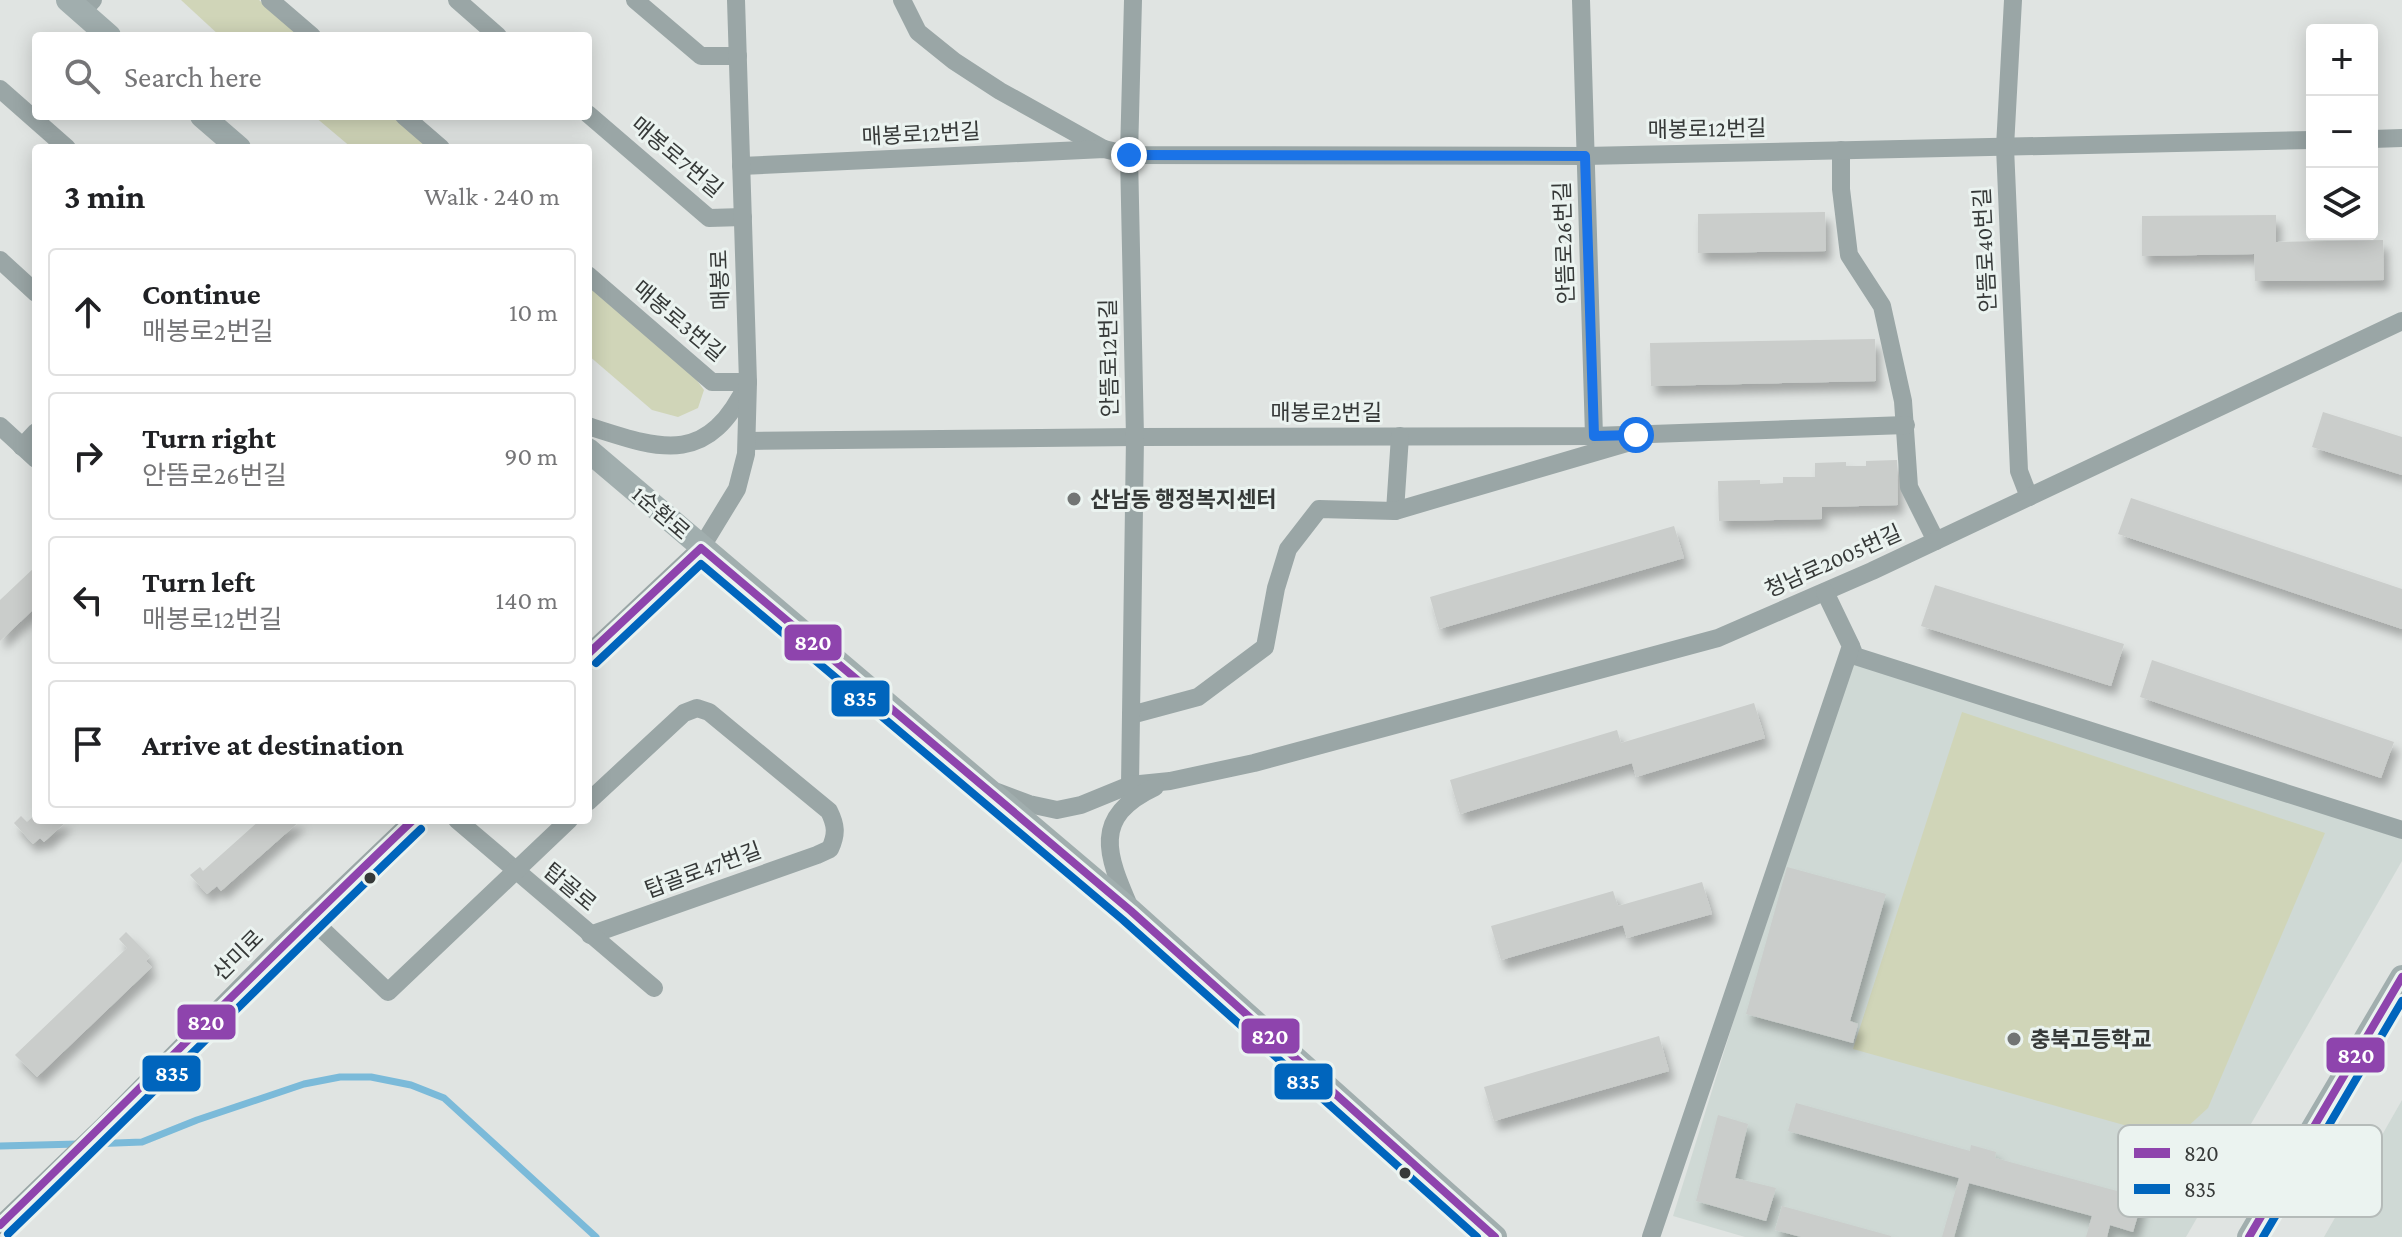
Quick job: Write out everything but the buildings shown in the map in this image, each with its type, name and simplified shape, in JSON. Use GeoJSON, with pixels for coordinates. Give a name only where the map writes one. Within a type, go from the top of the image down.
{"type":"FeatureCollection","features":[{"type":"Feature","properties":{"kind":"main road"},"geometry":{"type":"LineString","coordinates":[[81,4],[106,32]]}},
{"type":"Feature","properties":{"kind":"main road"},"geometry":{"type":"LineString","coordinates":[[207,120],[234,144]]}},
{"type":"Feature","properties":{"kind":"main road","name":"1순환로"},"geometry":{"type":"LineString","coordinates":[[592,453],[1131,911],[1495,1237]]}},
{"type":"Feature","properties":{"kind":"main road"},"geometry":{"type":"LineString","coordinates":[[2315,1125],[2402,977]]}},
{"type":"Feature","properties":{"kind":"main road"},"geometry":{"type":"LineString","coordinates":[[2249,1237],[2261,1217]]}},
{"type":"Feature","properties":{"kind":"street"},"geometry":{"type":"LineString","coordinates":[[270,0],[307,32]]}},
{"type":"Feature","properties":{"kind":"street"},"geometry":{"type":"LineString","coordinates":[[457,0],[493,32]]}},
{"type":"Feature","properties":{"kind":"street"},"geometry":{"type":"LineString","coordinates":[[635,0],[701,56],[738,56]]}},
{"type":"Feature","properties":{"kind":"street","name":"매봉로"},"geometry":{"type":"LineString","coordinates":[[701,548],[737,489],[747,441],[748,382],[736,0]]}},
{"type":"Feature","properties":{"kind":"street","name":"매봉로12번길"},"geometry":{"type":"LineString","coordinates":[[902,0],[918,32],[954,61],[1000,91],[1104,149],[1129,155],[1585,156],[2306,140]]}},
{"type":"Feature","properties":{"kind":"street","name":"안뜸로12번길"},"geometry":{"type":"LineString","coordinates":[[1130,785],[1135,437],[1129,155],[1133,0]]}},
{"type":"Feature","properties":{"kind":"street","name":"안뜸로26번길"},"geometry":{"type":"LineString","coordinates":[[1581,0],[1594,436]]}},
{"type":"Feature","properties":{"kind":"street","name":"안뜸로40번길"},"geometry":{"type":"LineString","coordinates":[[2013,0],[2005,147],[2019,471],[2029,497]]}},
{"type":"Feature","properties":{"kind":"street"},"geometry":{"type":"LineString","coordinates":[[0,89],[32,117]]}},
{"type":"Feature","properties":{"kind":"street","name":"매봉로7번길"},"geometry":{"type":"LineString","coordinates":[[592,117],[709,218],[743,217]]}},
{"type":"Feature","properties":{"kind":"street"},"geometry":{"type":"LineString","coordinates":[[35,120],[63,144]]}},
{"type":"Feature","properties":{"kind":"street"},"geometry":{"type":"LineString","coordinates":[[409,120],[436,144]]}},
{"type":"Feature","properties":{"kind":"street"},"geometry":{"type":"LineString","coordinates":[[2378,139],[2402,138]]}},
{"type":"Feature","properties":{"kind":"street","name":"매봉로12번길"},"geometry":{"type":"LineString","coordinates":[[741,166],[1104,149]]}},
{"type":"Feature","properties":{"kind":"street"},"geometry":{"type":"LineString","coordinates":[[1841,150],[1841,189],[1849,255],[1882,306],[1906,425],[1909,487],[1936,541]]}},
{"type":"Feature","properties":{"kind":"street"},"geometry":{"type":"LineString","coordinates":[[0,260],[32,289]]}},
{"type":"Feature","properties":{"kind":"street","name":"매봉로3번길"},"geometry":{"type":"LineString","coordinates":[[592,278],[712,382],[748,382]]}},
{"type":"Feature","properties":{"kind":"street","name":"청남로2005번길"},"geometry":{"type":"LineString","coordinates":[[1170,781],[1254,763],[1718,638],[1936,541],[2402,321]]}},
{"type":"Feature","properties":{"kind":"street"},"geometry":{"type":"LineString","coordinates":[[592,427],[660,447],[691,442],[716,430],[730,416],[748,382]]}},
{"type":"Feature","properties":{"kind":"street","name":"매봉로2번길"},"geometry":{"type":"LineString","coordinates":[[747,441],[1594,436],[1906,425]]}},
{"type":"Feature","properties":{"kind":"street"},"geometry":{"type":"LineString","coordinates":[[0,426],[29,453]]}},
{"type":"Feature","properties":{"kind":"street"},"geometry":{"type":"LineString","coordinates":[[1131,715],[1198,697],[1265,647],[1276,588],[1288,549],[1319,509],[1395,511],[1656,434]]}},
{"type":"Feature","properties":{"kind":"street"},"geometry":{"type":"LineString","coordinates":[[1395,511],[1400,436]]}},
{"type":"Feature","properties":{"kind":"street"},"geometry":{"type":"LineString","coordinates":[[592,650],[701,548]]}},
{"type":"Feature","properties":{"kind":"street"},"geometry":{"type":"LineString","coordinates":[[1825,592],[1855,656],[2402,830]]}},
{"type":"Feature","properties":{"kind":"street"},"geometry":{"type":"LineString","coordinates":[[1651,1237],[1851,646]]}},
{"type":"Feature","properties":{"kind":"street","name":"탑골로47번길"},"geometry":{"type":"LineString","coordinates":[[590,935],[830,849],[835,837],[835,824],[829,811],[709,712],[697,708],[684,713],[592,798]]}},
{"type":"Feature","properties":{"kind":"street"},"geometry":{"type":"LineString","coordinates":[[984,786],[1029,804],[1057,810],[1081,805],[1130,785],[1170,781]]}},
{"type":"Feature","properties":{"kind":"street"},"geometry":{"type":"LineString","coordinates":[[1131,911],[1112,866],[1110,834],[1113,824],[1127,803],[1139,794],[1170,781]]}},
{"type":"Feature","properties":{"kind":"street","name":"산미로"},"geometry":{"type":"LineString","coordinates":[[0,1225],[409,824]]}},
{"type":"Feature","properties":{"kind":"street","name":"탑골로"},"geometry":{"type":"LineString","coordinates":[[461,824],[654,988]]}},
{"type":"Feature","properties":{"kind":"street"},"geometry":{"type":"LineString","coordinates":[[310,918],[388,992],[565,824]]}},
{"type":"Feature","properties":{"kind":"shaded area","name":"충북고등학교"},"geometry":{"type":"Polygon","coordinates":[[[1864,663],[2402,839],[2402,861],[2250,1125],[2118,1125],[2118,1217],[2197,1217],[2186,1237],[1745,1237],[1673,1216],[1843,669],[1864,663]]]}},
{"type":"Feature","properties":{"kind":"shaded area"},"geometry":{"type":"Polygon","coordinates":[[[2402,1100],[2402,1237],[2324,1237],[2335,1217],[2382,1217],[2382,1135],[2402,1100]]]}},
{"type":"Feature","properties":{"kind":"green space"},"geometry":{"type":"Polygon","coordinates":[[[181,0],[259,0],[296,32],[216,32],[181,0]]]}},
{"type":"Feature","properties":{"kind":"green space"},"geometry":{"type":"Polygon","coordinates":[[[319,120],[399,120],[426,144],[347,144],[319,120]]]}},
{"type":"Feature","properties":{"kind":"green space"},"geometry":{"type":"Polygon","coordinates":[[[592,287],[690,371],[704,390],[698,408],[678,417],[652,410],[592,358],[592,287]]]}},
{"type":"Feature","properties":{"kind":"green space"},"geometry":{"type":"Polygon","coordinates":[[[1962,712],[2325,833],[2208,1108],[2189,1125],[2124,1125],[1853,1049],[1962,712]]]}},
{"type":"Feature","properties":{"kind":"waterway"},"geometry":{"type":"LineString","coordinates":[[90,1144],[142,1142],[304,1084],[340,1077],[371,1077],[411,1085],[444,1098],[596,1237]]}},
{"type":"Feature","properties":{"kind":"waterway"},"geometry":{"type":"LineString","coordinates":[[0,1146],[78,1144]]}},
{"type":"Feature","properties":{"kind":"transit line","name":"820"},"geometry":{"type":"LineString","coordinates":[[592,650],[701,548],[1131,911],[1495,1237]]}},
{"type":"Feature","properties":{"kind":"transit line","name":"835"},"geometry":{"type":"LineString","coordinates":[[596,663],[701,564],[1123,920],[1477,1237]]}},
{"type":"Feature","properties":{"kind":"transit line","name":"820"},"geometry":{"type":"LineString","coordinates":[[0,1225],[409,824]]}},
{"type":"Feature","properties":{"kind":"transit line","name":"835"},"geometry":{"type":"LineString","coordinates":[[8,1234],[421,829]]}},
{"type":"Feature","properties":{"kind":"transit line","name":"820"},"geometry":{"type":"LineString","coordinates":[[2315,1125],[2402,977]]}},
{"type":"Feature","properties":{"kind":"transit line","name":"835"},"geometry":{"type":"LineString","coordinates":[[2329,1125],[2402,1001]]}},
{"type":"Feature","properties":{"kind":"transit line","name":"820"},"geometry":{"type":"LineString","coordinates":[[2249,1237],[2261,1217]]}},
{"type":"Feature","properties":{"kind":"transit line","name":"835"},"geometry":{"type":"LineString","coordinates":[[2263,1237],[2275,1217]]}},
{"type":"Feature","properties":{"kind":"place","name":"산남동 행정복지센터"},"geometry":{"type":"Point","coordinates":[1074,499]}},
{"type":"Feature","properties":{"kind":"place","name":"충북고등학교"},"geometry":{"type":"Point","coordinates":[2014,1039]}},
{"type":"Feature","properties":{"kind":"route"},"geometry":{"type":"LineString","coordinates":[[1129,155],[1585,156],[1594,436],[1636,435]]}}]}
